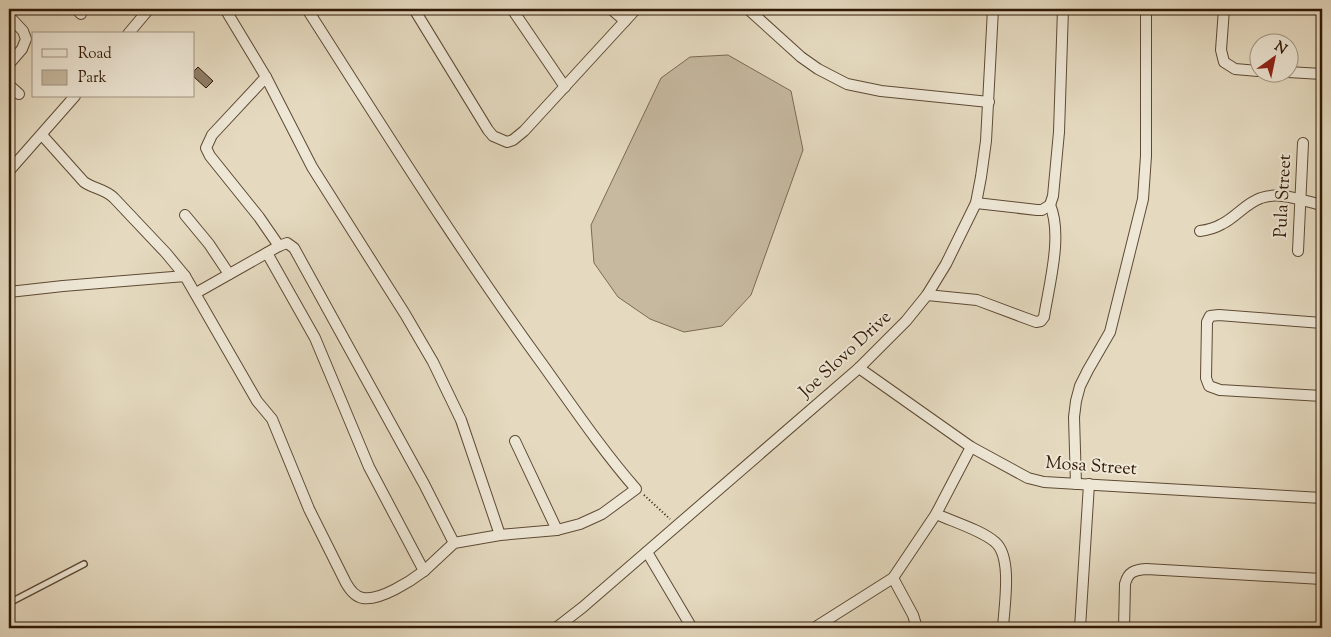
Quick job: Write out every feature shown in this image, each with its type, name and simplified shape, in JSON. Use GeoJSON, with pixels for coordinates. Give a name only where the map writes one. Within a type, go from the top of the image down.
{"type":"FeatureCollection","features":[{"type":"Feature","properties":{"kind":"street"},"geometry":{"type":"LineString","coordinates":[[130,32],[149,9]]}},
{"type":"Feature","properties":{"kind":"street"},"geometry":{"type":"LineString","coordinates":[[226,9],[266,77],[312,166],[433,362],[461,420],[500,535]]}},
{"type":"Feature","properties":{"kind":"street"},"geometry":{"type":"LineString","coordinates":[[42,135],[84,182],[89,186],[108,192],[166,253],[185,276],[257,400],[272,419],[308,509],[353,594],[362,598],[374,597],[405,584],[454,543],[500,535],[557,530],[580,524],[602,514],[636,489],[598,442],[524,340],[449,231],[307,9]]}},
{"type":"Feature","properties":{"kind":"street"},"geometry":{"type":"LineString","coordinates":[[414,9],[488,130],[500,140],[507,142],[518,136],[636,9]]}},
{"type":"Feature","properties":{"kind":"street"},"geometry":{"type":"LineString","coordinates":[[512,9],[565,87]]}},
{"type":"Feature","properties":{"kind":"street"},"geometry":{"type":"LineString","coordinates":[[611,9],[625,21]]}},
{"type":"Feature","properties":{"kind":"street"},"geometry":{"type":"LineString","coordinates":[[748,9],[807,61],[834,79],[847,84],[880,91],[989,102]]}},
{"type":"Feature","properties":{"kind":"street","name":"Joe Slovo Drive"},"geometry":{"type":"LineString","coordinates":[[556,628],[860,368],[906,321],[927,294],[946,264],[976,203],[984,159],[994,9]]}},
{"type":"Feature","properties":{"kind":"street"},"geometry":{"type":"LineString","coordinates":[[927,294],[970,298],[1036,322],[1041,321],[1044,317],[1055,242],[1055,222],[1050,205],[1053,196],[1059,132],[1063,9]]}},
{"type":"Feature","properties":{"kind":"street"},"geometry":{"type":"LineString","coordinates":[[1076,484],[1074,417],[1076,401],[1080,386],[1110,332],[1143,199],[1146,156],[1146,9]]}},
{"type":"Feature","properties":{"kind":"street"},"geometry":{"type":"LineString","coordinates":[[1224,9],[1221,50],[1224,62],[1234,69],[1248,70]]}},
{"type":"Feature","properties":{"kind":"street"},"geometry":{"type":"LineString","coordinates":[[9,16],[22,31],[26,39],[22,49],[9,64]]}},
{"type":"Feature","properties":{"kind":"street"},"geometry":{"type":"LineString","coordinates":[[1298,73],[1322,74]]}},
{"type":"Feature","properties":{"kind":"street"},"geometry":{"type":"LineString","coordinates":[[266,77],[212,135],[206,148],[210,156],[279,246]]}},
{"type":"Feature","properties":{"kind":"street"},"geometry":{"type":"LineString","coordinates":[[9,84],[19,94]]}},
{"type":"Feature","properties":{"kind":"street"},"geometry":{"type":"LineString","coordinates":[[9,171],[73,98]]}},
{"type":"Feature","properties":{"kind":"street","name":"Pula Street"},"geometry":{"type":"LineString","coordinates":[[1298,251],[1303,143]]}},
{"type":"Feature","properties":{"kind":"street"},"geometry":{"type":"LineString","coordinates":[[1200,231],[1223,224],[1252,202],[1261,198],[1271,196],[1322,205]]}},
{"type":"Feature","properties":{"kind":"street"},"geometry":{"type":"LineString","coordinates":[[976,203],[1037,210],[1042,210],[1050,205]]}},
{"type":"Feature","properties":{"kind":"street"},"geometry":{"type":"LineString","coordinates":[[184,215],[209,244],[229,274]]}},
{"type":"Feature","properties":{"kind":"street"},"geometry":{"type":"LineString","coordinates":[[196,293],[279,246],[287,243],[294,248],[454,543]]}},
{"type":"Feature","properties":{"kind":"street"},"geometry":{"type":"LineString","coordinates":[[268,253],[315,338],[368,467],[424,570]]}},
{"type":"Feature","properties":{"kind":"street"},"geometry":{"type":"LineString","coordinates":[[9,292],[185,276]]}},
{"type":"Feature","properties":{"kind":"street"},"geometry":{"type":"LineString","coordinates":[[1322,323],[1219,315],[1210,316],[1207,322],[1206,378],[1209,386],[1220,390],[1322,396]]}},
{"type":"Feature","properties":{"kind":"street","name":"Mosa Street"},"geometry":{"type":"LineString","coordinates":[[860,368],[971,447],[1028,478],[1044,482],[1322,498]]}},
{"type":"Feature","properties":{"kind":"street"},"geometry":{"type":"LineString","coordinates":[[515,441],[557,530]]}},
{"type":"Feature","properties":{"kind":"street"},"geometry":{"type":"LineString","coordinates":[[814,628],[893,578],[936,514],[971,447]]}},
{"type":"Feature","properties":{"kind":"street"},"geometry":{"type":"LineString","coordinates":[[1080,628],[1089,484]]}},
{"type":"Feature","properties":{"kind":"street"},"geometry":{"type":"LineString","coordinates":[[936,514],[987,537],[997,543],[1004,553],[1006,568],[1003,628]]}},
{"type":"Feature","properties":{"kind":"street"},"geometry":{"type":"LineString","coordinates":[[647,552],[692,628]]}},
{"type":"Feature","properties":{"kind":"street"},"geometry":{"type":"LineString","coordinates":[[1124,628],[1125,584],[1131,572],[1136,570],[1322,579]]}},
{"type":"Feature","properties":{"kind":"street"},"geometry":{"type":"LineString","coordinates":[[893,578],[913,615],[917,628]]}},
{"type":"Feature","properties":{"kind":"lane"},"geometry":{"type":"LineString","coordinates":[[9,603],[84,564]]}},
{"type":"Feature","properties":{"kind":"path"},"geometry":{"type":"LineString","coordinates":[[636,489],[677,525]]}},
{"type":"Feature","properties":{"kind":"green space"},"geometry":{"type":"Polygon","coordinates":[[[728,55],[791,91],[803,150],[751,295],[722,326],[684,332],[650,319],[618,297],[594,263],[591,225],[661,78],[690,57],[728,55]]]}},
{"type":"Feature","properties":{"kind":"building"},"geometry":{"type":"Polygon","coordinates":[[[198,67],[213,81],[206,88],[195,78],[195,70],[198,67]]]}}]}
